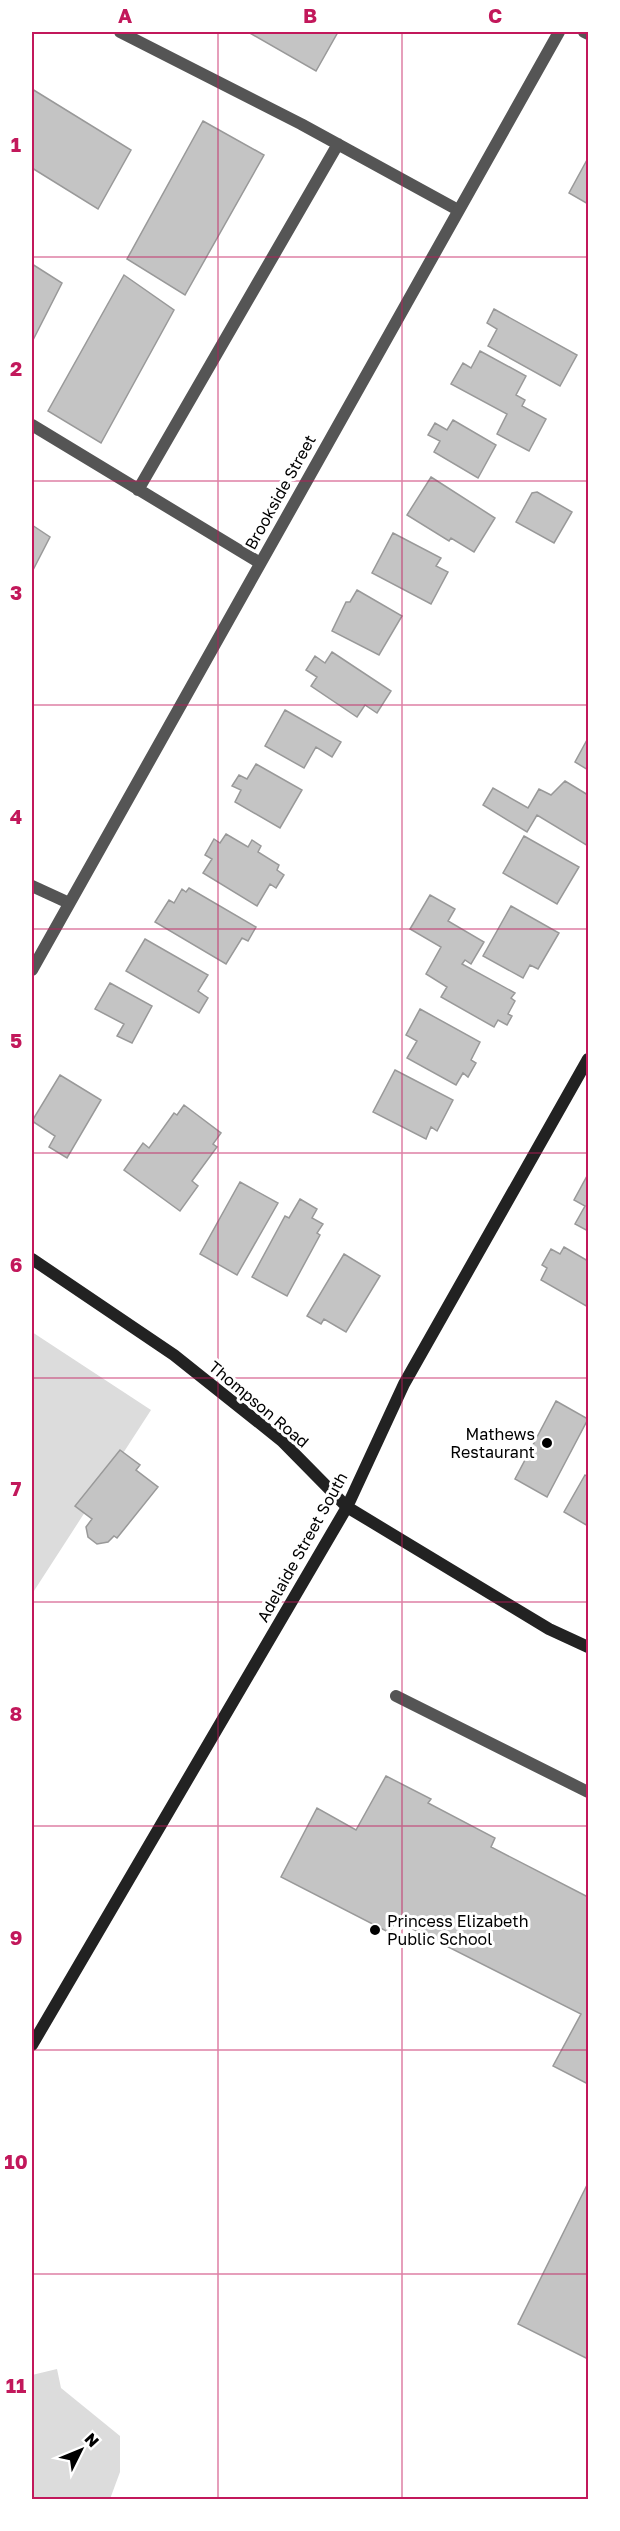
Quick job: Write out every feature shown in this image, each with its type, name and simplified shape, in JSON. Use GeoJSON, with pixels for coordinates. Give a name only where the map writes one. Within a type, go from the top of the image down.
{"type":"FeatureCollection","features":[{"type":"Feature","properties":{"kind":"main road","name":"Adelaide Street South"},"geometry":{"type":"LineString","coordinates":[[32,2045],[347,1507],[404,1384],[588,1059]]}},
{"type":"Feature","properties":{"kind":"main road","name":"Thompson Road"},"geometry":{"type":"LineString","coordinates":[[32,1259],[174,1355],[282,1441],[347,1507],[549,1629],[588,1647]]}},
{"type":"Feature","properties":{"kind":"street"},"geometry":{"type":"LineString","coordinates":[[120,32],[338,144],[458,210]]}},
{"type":"Feature","properties":{"kind":"street","name":"Brookside Street"},"geometry":{"type":"LineString","coordinates":[[32,970],[559,32]]}},
{"type":"Feature","properties":{"kind":"street"},"geometry":{"type":"LineString","coordinates":[[584,32],[588,34]]}},
{"type":"Feature","properties":{"kind":"street"},"geometry":{"type":"LineString","coordinates":[[138,490],[338,144]]}},
{"type":"Feature","properties":{"kind":"street"},"geometry":{"type":"LineString","coordinates":[[32,424],[260,563]]}},
{"type":"Feature","properties":{"kind":"street"},"geometry":{"type":"LineString","coordinates":[[32,886],[69,903]]}},
{"type":"Feature","properties":{"kind":"street"},"geometry":{"type":"LineString","coordinates":[[396,1696],[588,1792]]}},
{"type":"Feature","properties":{"kind":"shaded area"},"geometry":{"type":"Polygon","coordinates":[[[32,1332],[151,1410],[32,1594],[32,1332]]]}},
{"type":"Feature","properties":{"kind":"shaded area"},"geometry":{"type":"Polygon","coordinates":[[[57,2369],[61,2388],[120,2436],[120,2472],[110,2499],[32,2499],[32,2375],[57,2369]]]}},
{"type":"Feature","properties":{"kind":"building"},"geometry":{"type":"Polygon","coordinates":[[[248,32],[338,32],[316,71],[248,32]]]}},
{"type":"Feature","properties":{"kind":"building"},"geometry":{"type":"Polygon","coordinates":[[[32,89],[131,150],[98,209],[32,168],[32,89]]]}},
{"type":"Feature","properties":{"kind":"building"},"geometry":{"type":"Polygon","coordinates":[[[203,121],[264,155],[185,295],[127,259],[203,121]]]}},
{"type":"Feature","properties":{"kind":"building"},"geometry":{"type":"Polygon","coordinates":[[[588,158],[588,204],[569,193],[588,158]]]}},
{"type":"Feature","properties":{"kind":"building"},"geometry":{"type":"Polygon","coordinates":[[[32,264],[62,283],[32,342],[32,264]]]}},
{"type":"Feature","properties":{"kind":"building"},"geometry":{"type":"Polygon","coordinates":[[[124,275],[174,310],[101,443],[48,411],[124,275]]]}},
{"type":"Feature","properties":{"kind":"building"},"geometry":{"type":"Polygon","coordinates":[[[494,309],[577,355],[560,386],[488,346],[497,329],[487,323],[494,309]]]}},
{"type":"Feature","properties":{"kind":"building"},"geometry":{"type":"Polygon","coordinates":[[[480,351],[526,376],[516,395],[525,400],[522,406],[546,419],[529,451],[497,434],[507,414],[451,384],[463,363],[471,368],[480,351]]]}},
{"type":"Feature","properties":{"kind":"building"},"geometry":{"type":"Polygon","coordinates":[[[453,420],[496,445],[478,478],[434,452],[440,441],[428,435],[435,423],[447,430],[453,420]]]}},
{"type":"Feature","properties":{"kind":"building"},"geometry":{"type":"Polygon","coordinates":[[[431,477],[495,518],[474,552],[451,538],[449,541],[407,515],[431,477]]]}},
{"type":"Feature","properties":{"kind":"building"},"geometry":{"type":"Polygon","coordinates":[[[537,492],[572,512],[554,543],[516,522],[532,493],[537,492]]]}},
{"type":"Feature","properties":{"kind":"building"},"geometry":{"type":"Polygon","coordinates":[[[32,525],[50,537],[32,572],[32,525]]]}},
{"type":"Feature","properties":{"kind":"building"},"geometry":{"type":"Polygon","coordinates":[[[393,533],[441,558],[436,566],[448,572],[431,604],[372,573],[393,533]]]}},
{"type":"Feature","properties":{"kind":"building"},"geometry":{"type":"Polygon","coordinates":[[[357,590],[402,616],[379,655],[332,631],[346,602],[350,602],[357,590]]]}},
{"type":"Feature","properties":{"kind":"building"},"geometry":{"type":"Polygon","coordinates":[[[332,652],[391,691],[377,713],[365,705],[357,717],[311,686],[317,677],[306,670],[315,656],[325,663],[332,652]]]}},
{"type":"Feature","properties":{"kind":"building"},"geometry":{"type":"Polygon","coordinates":[[[285,710],[341,742],[332,757],[316,747],[304,768],[265,746],[285,710]]]}},
{"type":"Feature","properties":{"kind":"building"},"geometry":{"type":"Polygon","coordinates":[[[588,738],[588,770],[575,762],[588,738]]]}},
{"type":"Feature","properties":{"kind":"building"},"geometry":{"type":"Polygon","coordinates":[[[256,764],[302,790],[280,828],[235,802],[241,790],[232,786],[239,775],[247,779],[256,764]]]}},
{"type":"Feature","properties":{"kind":"building"},"geometry":{"type":"Polygon","coordinates":[[[565,781],[588,795],[588,846],[537,815],[527,832],[483,805],[493,788],[528,808],[539,789],[551,795],[565,781]]]}},
{"type":"Feature","properties":{"kind":"building"},"geometry":{"type":"Polygon","coordinates":[[[226,834],[248,847],[252,840],[261,846],[258,852],[279,865],[277,870],[284,875],[276,888],[270,884],[257,906],[203,873],[212,859],[205,855],[214,839],[220,843],[226,834]]]}},
{"type":"Feature","properties":{"kind":"building"},"geometry":{"type":"Polygon","coordinates":[[[524,836],[579,867],[557,904],[503,873],[524,836]]]}},
{"type":"Feature","properties":{"kind":"building"},"geometry":{"type":"Polygon","coordinates":[[[189,888],[256,927],[248,941],[242,938],[226,964],[155,922],[169,900],[174,903],[182,889],[186,892],[189,888]]]}},
{"type":"Feature","properties":{"kind":"building"},"geometry":{"type":"Polygon","coordinates":[[[430,895],[455,909],[448,921],[484,942],[471,964],[465,960],[462,964],[515,993],[511,998],[515,1001],[508,1014],[512,1016],[507,1025],[498,1020],[494,1027],[441,997],[447,987],[426,974],[441,947],[410,929],[430,895]]]}},
{"type":"Feature","properties":{"kind":"building"},"geometry":{"type":"Polygon","coordinates":[[[511,906],[559,933],[538,969],[530,965],[523,978],[483,956],[511,906]]]}},
{"type":"Feature","properties":{"kind":"building"},"geometry":{"type":"Polygon","coordinates":[[[145,939],[208,975],[198,991],[208,998],[199,1013],[126,971],[145,939]]]}},
{"type":"Feature","properties":{"kind":"building"},"geometry":{"type":"Polygon","coordinates":[[[110,983],[152,1006],[132,1043],[117,1036],[124,1024],[95,1009],[110,983]]]}},
{"type":"Feature","properties":{"kind":"building"},"geometry":{"type":"Polygon","coordinates":[[[420,1009],[480,1042],[471,1060],[476,1063],[468,1077],[463,1073],[456,1085],[407,1058],[417,1041],[406,1035],[420,1009]]]}},
{"type":"Feature","properties":{"kind":"building"},"geometry":{"type":"Polygon","coordinates":[[[395,1070],[453,1100],[437,1131],[431,1127],[426,1139],[373,1112],[395,1070]]]}},
{"type":"Feature","properties":{"kind":"building"},"geometry":{"type":"Polygon","coordinates":[[[60,1075],[101,1100],[67,1158],[49,1147],[55,1136],[32,1121],[60,1075]]]}},
{"type":"Feature","properties":{"kind":"building"},"geometry":{"type":"Polygon","coordinates":[[[184,1105],[221,1133],[213,1144],[217,1147],[192,1181],[198,1186],[180,1211],[124,1170],[143,1143],[149,1148],[174,1113],[177,1115],[184,1105]]]}},
{"type":"Feature","properties":{"kind":"building"},"geometry":{"type":"Polygon","coordinates":[[[587,1176],[588,1231],[575,1224],[585,1206],[574,1200],[587,1176]]]}},
{"type":"Feature","properties":{"kind":"building"},"geometry":{"type":"Polygon","coordinates":[[[240,1182],[278,1203],[237,1275],[200,1254],[240,1182]]]}},
{"type":"Feature","properties":{"kind":"building"},"geometry":{"type":"Polygon","coordinates":[[[300,1199],[317,1209],[312,1218],[323,1224],[317,1233],[320,1235],[287,1296],[252,1277],[285,1216],[289,1218],[300,1199]]]}},
{"type":"Feature","properties":{"kind":"building"},"geometry":{"type":"Polygon","coordinates":[[[564,1247],[588,1261],[588,1307],[541,1280],[547,1268],[542,1265],[551,1249],[560,1254],[564,1247]]]}},
{"type":"Feature","properties":{"kind":"building"},"geometry":{"type":"Polygon","coordinates":[[[344,1254],[380,1276],[346,1332],[324,1319],[321,1324],[307,1316],[344,1254]]]}},
{"type":"Feature","properties":{"kind":"building"},"geometry":{"type":"Polygon","coordinates":[[[556,1401],[588,1419],[547,1497],[515,1479],[556,1401]]]}},
{"type":"Feature","properties":{"kind":"building"},"geometry":{"type":"Polygon","coordinates":[[[120,1450],[140,1465],[136,1470],[158,1487],[117,1538],[114,1536],[108,1542],[97,1544],[88,1537],[86,1527],[92,1519],[75,1506],[120,1450]]]}},
{"type":"Feature","properties":{"kind":"building"},"geometry":{"type":"Polygon","coordinates":[[[585,1475],[588,1477],[588,1526],[564,1512],[585,1475]]]}},
{"type":"Feature","properties":{"kind":"building"},"geometry":{"type":"Polygon","coordinates":[[[386,1776],[431,1799],[428,1803],[495,1838],[491,1847],[588,1897],[588,2084],[553,2066],[581,2014],[395,1920],[390,1933],[281,1877],[317,1808],[356,1830],[386,1776]]]}},
{"type":"Feature","properties":{"kind":"building"},"geometry":{"type":"Polygon","coordinates":[[[588,2183],[588,2359],[518,2324],[588,2183]]]}},
{"type":"Feature","properties":{"kind":"place","name":"Mathews Restaurant"},"geometry":{"type":"Point","coordinates":[547,1443]}},
{"type":"Feature","properties":{"kind":"place","name":"Princess Elizabeth Public School"},"geometry":{"type":"Point","coordinates":[375,1930]}}]}
